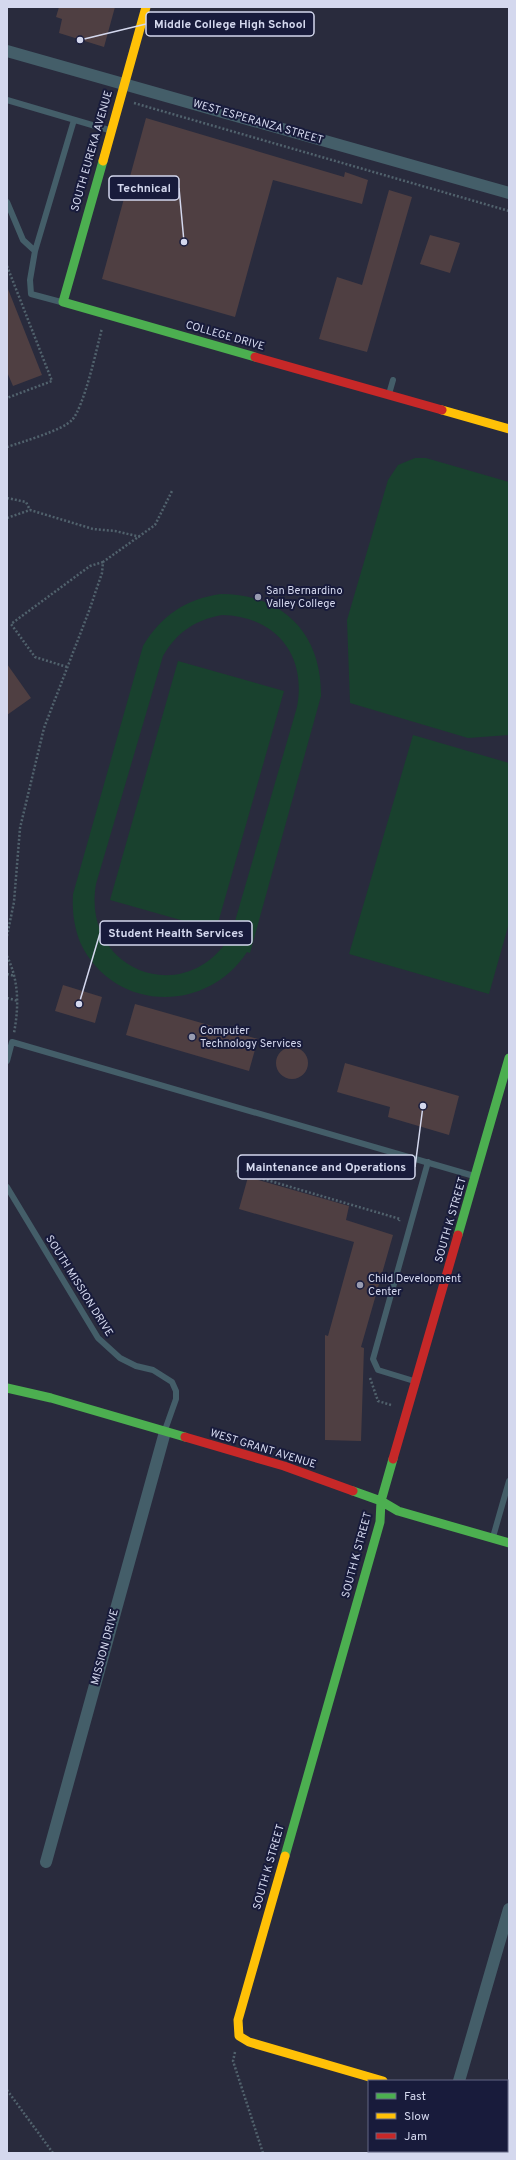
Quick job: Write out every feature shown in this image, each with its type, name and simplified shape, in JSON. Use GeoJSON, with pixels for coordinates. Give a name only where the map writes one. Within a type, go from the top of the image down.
{"type":"FeatureCollection","features":[{"type":"Feature","properties":{"kind":"street","name":"SOUTH EUREKA AVENUE"},"geometry":{"type":"LineString","coordinates":[[63,302],[146,7]]}},
{"type":"Feature","properties":{"kind":"street","name":"WEST ESPERANZA STREET"},"geometry":{"type":"LineString","coordinates":[[7,51],[509,193]]}},
{"type":"Feature","properties":{"kind":"street","name":"COLLEGE DRIVE"},"geometry":{"type":"LineString","coordinates":[[63,302],[509,429]]}},
{"type":"Feature","properties":{"kind":"street","name":"SOUTH K STREET"},"geometry":{"type":"LineString","coordinates":[[239,2036],[238,2020],[380,1522],[382,1501],[509,1058]]}},
{"type":"Feature","properties":{"kind":"street","name":"WEST GRANT AVENUE"},"geometry":{"type":"LineString","coordinates":[[7,1388],[51,1398],[284,1466],[382,1501],[398,1510],[509,1543]]}},
{"type":"Feature","properties":{"kind":"street","name":"MISSION DRIVE"},"geometry":{"type":"LineString","coordinates":[[46,1862],[165,1432]]}},
{"type":"Feature","properties":{"kind":"street"},"geometry":{"type":"LineString","coordinates":[[459,2080],[509,1909]]}},
{"type":"Feature","properties":{"kind":"street"},"geometry":{"type":"LineString","coordinates":[[239,2036],[249,2042],[380,2080]]}},
{"type":"Feature","properties":{"kind":"lane"},"geometry":{"type":"LineString","coordinates":[[7,100],[111,131]]}},
{"type":"Feature","properties":{"kind":"lane"},"geometry":{"type":"LineString","coordinates":[[7,202],[23,240],[34,251],[74,120]]}},
{"type":"Feature","properties":{"kind":"lane","name":"COLLEGE DRIVE"},"geometry":{"type":"LineString","coordinates":[[34,251],[30,280],[31,294],[63,302]]}},
{"type":"Feature","properties":{"kind":"lane"},"geometry":{"type":"LineString","coordinates":[[389,395],[393,380]]}},
{"type":"Feature","properties":{"kind":"lane"},"geometry":{"type":"LineString","coordinates":[[7,1061],[12,1042],[476,1176]]}},
{"type":"Feature","properties":{"kind":"lane"},"geometry":{"type":"LineString","coordinates":[[417,1382],[378,1370],[373,1359],[428,1162]]}},
{"type":"Feature","properties":{"kind":"lane","name":"SOUTH MISSION DRIVE"},"geometry":{"type":"LineString","coordinates":[[7,1187],[98,1338],[120,1358],[153,1370],[172,1382],[176,1391],[176,1399],[165,1432]]}},
{"type":"Feature","properties":{"kind":"lane"},"geometry":{"type":"LineString","coordinates":[[492,1538],[509,1481]]}},
{"type":"Feature","properties":{"kind":"path"},"geometry":{"type":"LineString","coordinates":[[132,102],[509,211]]}},
{"type":"Feature","properties":{"kind":"path"},"geometry":{"type":"LineString","coordinates":[[7,266],[52,381],[7,398]]}},
{"type":"Feature","properties":{"kind":"path"},"geometry":{"type":"LineString","coordinates":[[7,447],[62,427],[72,420],[80,405],[106,315]]}},
{"type":"Feature","properties":{"kind":"path"},"geometry":{"type":"LineString","coordinates":[[67,667],[35,657],[11,624],[90,566],[103,562],[141,537],[155,525],[172,491]]}},
{"type":"Feature","properties":{"kind":"path"},"geometry":{"type":"LineString","coordinates":[[7,498],[26,502],[30,510]]}},
{"type":"Feature","properties":{"kind":"path"},"geometry":{"type":"LineString","coordinates":[[7,518],[30,510],[93,529],[115,531],[141,537]]}},
{"type":"Feature","properties":{"kind":"path"},"geometry":{"type":"LineString","coordinates":[[7,936],[14,902],[20,828],[44,728],[89,611],[102,573],[103,562]]}},
{"type":"Feature","properties":{"kind":"path"},"geometry":{"type":"LineString","coordinates":[[7,956],[15,976],[18,1000],[12,1042]]}},
{"type":"Feature","properties":{"kind":"path"},"geometry":{"type":"LineString","coordinates":[[7,974],[15,976]]}},
{"type":"Feature","properties":{"kind":"path"},"geometry":{"type":"LineString","coordinates":[[7,998],[18,1000]]}},
{"type":"Feature","properties":{"kind":"path"},"geometry":{"type":"LineString","coordinates":[[236,1171],[400,1219],[398,1225]]}},
{"type":"Feature","properties":{"kind":"path"},"geometry":{"type":"LineString","coordinates":[[369,1375],[378,1401],[391,1405]]}},
{"type":"Feature","properties":{"kind":"path"},"geometry":{"type":"LineString","coordinates":[[239,2036],[233,2061],[263,2153]]}},
{"type":"Feature","properties":{"kind":"path"},"geometry":{"type":"LineString","coordinates":[[7,2090],[53,2153]]}},
{"type":"Feature","properties":{"kind":"green space"},"geometry":{"type":"Polygon","coordinates":[[[415,458],[426,458],[509,482],[509,735],[468,738],[350,703],[347,620],[388,480],[398,465],[415,458]]]}},
{"type":"Feature","properties":{"kind":"green space"},"geometry":{"type":"Polygon","coordinates":[[[221,594],[243,596],[263,601],[280,610],[295,622],[306,636],[315,654],[320,674],[321,696],[250,953],[247,952],[229,973],[208,987],[185,995],[160,997],[136,993],[114,982],[95,965],[80,942],[76,930],[73,894],[143,646],[158,626],[175,611],[196,600],[221,594]],[[222,615],[203,620],[195,624],[174,640],[163,656],[96,884],[96,914],[104,939],[120,958],[141,971],[165,975],[189,971],[212,958],[231,935],[297,707],[299,688],[297,670],[292,655],[283,642],[272,631],[257,622],[241,617],[222,615]]]}},
{"type":"Feature","properties":{"kind":"green space"},"geometry":{"type":"Polygon","coordinates":[[[178,661],[284,691],[216,930],[110,900],[178,661]]]}},
{"type":"Feature","properties":{"kind":"green space"},"geometry":{"type":"Polygon","coordinates":[[[413,735],[509,763],[509,923],[489,994],[349,954],[413,735]]]}},
{"type":"Feature","properties":{"kind":"building"},"geometry":{"type":"Polygon","coordinates":[[[59,7],[115,7],[104,47],[59,33],[62,19],[56,17],[59,7]]]}},
{"type":"Feature","properties":{"kind":"building"},"geometry":{"type":"Polygon","coordinates":[[[146,118],[344,177],[345,172],[368,180],[362,204],[273,180],[235,317],[102,279],[146,118]]]}},
{"type":"Feature","properties":{"kind":"building"},"geometry":{"type":"Polygon","coordinates":[[[389,190],[412,197],[367,352],[319,339],[337,277],[362,285],[389,190]]]}},
{"type":"Feature","properties":{"kind":"building"},"geometry":{"type":"Polygon","coordinates":[[[430,235],[460,243],[450,273],[420,264],[430,235]]]}},
{"type":"Feature","properties":{"kind":"building"},"geometry":{"type":"Polygon","coordinates":[[[8,289],[42,375],[13,386],[7,372],[8,289]]]}},
{"type":"Feature","properties":{"kind":"building"},"geometry":{"type":"Polygon","coordinates":[[[7,664],[31,698],[7,715],[7,664]]]}},
{"type":"Feature","properties":{"kind":"building"},"geometry":{"type":"Polygon","coordinates":[[[63,985],[102,997],[95,1023],[55,1011],[63,985]]]}},
{"type":"Feature","properties":{"kind":"building","name":"Computer Technology Services"},"geometry":{"type":"Polygon","coordinates":[[[135,1004],[258,1039],[249,1071],[126,1035],[135,1004]]]}},
{"type":"Feature","properties":{"kind":"building"},"geometry":{"type":"Polygon","coordinates":[[[289,1047],[295,1047],[305,1054],[308,1063],[307,1069],[301,1076],[295,1079],[289,1079],[279,1072],[276,1066],[276,1060],[283,1050],[289,1047]]]}},
{"type":"Feature","properties":{"kind":"building"},"geometry":{"type":"Polygon","coordinates":[[[345,1063],[459,1096],[449,1135],[388,1117],[390,1107],[337,1092],[345,1063]]]}},
{"type":"Feature","properties":{"kind":"building","name":"Child Development Center"},"geometry":{"type":"Polygon","coordinates":[[[248,1177],[349,1206],[346,1220],[393,1235],[361,1347],[364,1348],[361,1441],[325,1440],[325,1335],[328,1336],[354,1242],[239,1209],[248,1177]]]}},
{"type":"Feature","properties":{"kind":"traffic: fast"},"geometry":{"type":"LineString","coordinates":[[103,161],[63,302],[255,357]]}},
{"type":"Feature","properties":{"kind":"traffic: fast"},"geometry":{"type":"LineString","coordinates":[[458,1235],[509,1058]]}},
{"type":"Feature","properties":{"kind":"traffic: fast"},"geometry":{"type":"LineString","coordinates":[[7,1388],[51,1398],[185,1437]]}},
{"type":"Feature","properties":{"kind":"traffic: fast"},"geometry":{"type":"LineString","coordinates":[[285,1856],[380,1522],[381,1501],[393,1459]]}},
{"type":"Feature","properties":{"kind":"traffic: fast"},"geometry":{"type":"LineString","coordinates":[[353,1491],[381,1501],[398,1511],[509,1543]]}},
{"type":"Feature","properties":{"kind":"traffic: slow"},"geometry":{"type":"LineString","coordinates":[[103,161],[146,7]]}},
{"type":"Feature","properties":{"kind":"traffic: slow"},"geometry":{"type":"LineString","coordinates":[[442,410],[509,429]]}},
{"type":"Feature","properties":{"kind":"traffic: slow"},"geometry":{"type":"LineString","coordinates":[[285,1856],[238,2020],[239,2036],[249,2042],[380,2080]]}},
{"type":"Feature","properties":{"kind":"traffic: jam"},"geometry":{"type":"LineString","coordinates":[[255,357],[442,410]]}},
{"type":"Feature","properties":{"kind":"traffic: jam"},"geometry":{"type":"LineString","coordinates":[[393,1459],[458,1235]]}},
{"type":"Feature","properties":{"kind":"traffic: jam"},"geometry":{"type":"LineString","coordinates":[[185,1437],[284,1466],[353,1491]]}},
{"type":"Feature","properties":{"kind":"place","name":"Middle College High School"},"geometry":{"type":"Point","coordinates":[80,40]}},
{"type":"Feature","properties":{"kind":"place","name":"Technical"},"geometry":{"type":"Point","coordinates":[184,242]}},
{"type":"Feature","properties":{"kind":"place","name":"San Bernardino Valley College"},"geometry":{"type":"Point","coordinates":[258,597]}},
{"type":"Feature","properties":{"kind":"place","name":"Student Health Services"},"geometry":{"type":"Point","coordinates":[79,1004]}},
{"type":"Feature","properties":{"kind":"place","name":"Computer Technology Services"},"geometry":{"type":"Point","coordinates":[192,1037]}},
{"type":"Feature","properties":{"kind":"place","name":"Maintenance and Operations"},"geometry":{"type":"Point","coordinates":[423,1106]}},
{"type":"Feature","properties":{"kind":"place","name":"Child Development Center"},"geometry":{"type":"Point","coordinates":[360,1285]}}]}
